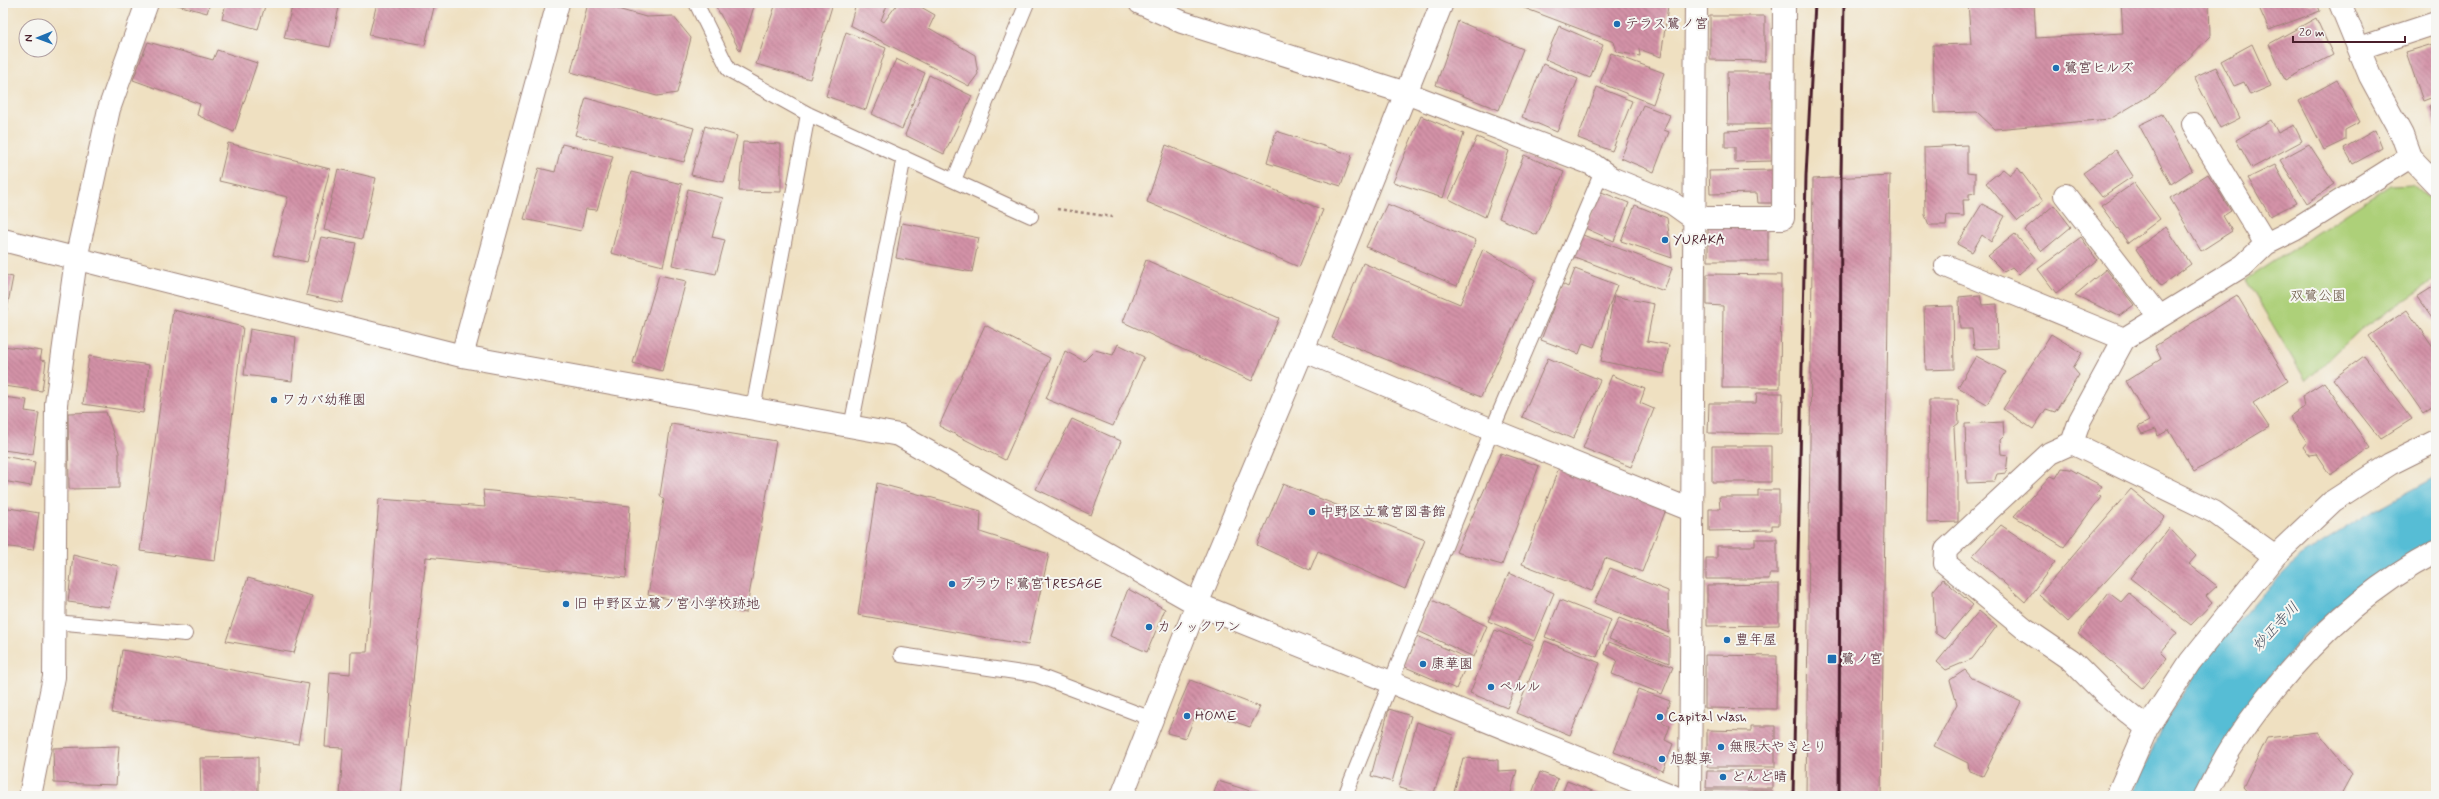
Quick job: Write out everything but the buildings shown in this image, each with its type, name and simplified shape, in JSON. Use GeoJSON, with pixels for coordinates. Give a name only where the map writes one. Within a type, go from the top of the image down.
{"type":"FeatureCollection","features":[{"type":"Feature","properties":{"kind":"street"},"geometry":{"type":"LineString","coordinates":[[30,796],[54,677],[56,404],[76,259],[108,109],[147,3]]}},
{"type":"Feature","properties":{"kind":"street"},"geometry":{"type":"LineString","coordinates":[[462,356],[558,3]]}},
{"type":"Feature","properties":{"kind":"street"},"geometry":{"type":"LineString","coordinates":[[1140,3],[1182,22],[1406,93],[1592,164],[1611,178],[1672,202],[1693,218],[1783,218],[1784,3]]}},
{"type":"Feature","properties":{"kind":"street"},"geometry":{"type":"LineString","coordinates":[[1122,796],[1197,604],[1304,350],[1442,3]]}},
{"type":"Feature","properties":{"kind":"street"},"geometry":{"type":"LineString","coordinates":[[1690,796],[1693,218],[1696,3]]}},
{"type":"Feature","properties":{"kind":"street"},"geometry":{"type":"LineString","coordinates":[[2340,3],[2360,48],[2370,76],[2402,134],[2410,157],[2436,184]]}},
{"type":"Feature","properties":{"kind":"street"},"geometry":{"type":"LineString","coordinates":[[2360,48],[2436,23]]}},
{"type":"Feature","properties":{"kind":"street"},"geometry":{"type":"LineString","coordinates":[[2193,124],[2266,244]]}},
{"type":"Feature","properties":{"kind":"street"},"geometry":{"type":"LineString","coordinates":[[2147,728],[2104,693],[2071,660],[2024,628],[1945,563],[1946,550],[2050,453],[2072,443],[2080,420],[2124,338],[2244,265],[2266,244],[2294,230],[2410,157]]}},
{"type":"Feature","properties":{"kind":"street"},"geometry":{"type":"LineString","coordinates":[[2064,195],[2159,316]]}},
{"type":"Feature","properties":{"kind":"street"},"geometry":{"type":"LineString","coordinates":[[3,240],[462,356],[898,435],[1197,604],[1673,796]]}},
{"type":"Feature","properties":{"kind":"street"},"geometry":{"type":"LineString","coordinates":[[1946,266],[2124,338]]}},
{"type":"Feature","properties":{"kind":"street"},"geometry":{"type":"LineString","coordinates":[[1304,350],[1492,430],[1691,510]]}},
{"type":"Feature","properties":{"kind":"street"},"geometry":{"type":"LineString","coordinates":[[2117,796],[2147,728],[2190,662],[2275,556],[2333,501],[2390,464],[2436,441]]}},
{"type":"Feature","properties":{"kind":"street"},"geometry":{"type":"LineString","coordinates":[[2072,443],[2214,512],[2275,556]]}},
{"type":"Feature","properties":{"kind":"street"},"geometry":{"type":"LineString","coordinates":[[2205,796],[2232,746],[2260,707],[2329,627],[2374,589],[2436,552]]}},
{"type":"Feature","properties":{"kind":"lane"},"geometry":{"type":"LineString","coordinates":[[696,3],[729,70],[808,114],[1031,216]]}},
{"type":"Feature","properties":{"kind":"lane"},"geometry":{"type":"LineString","coordinates":[[954,180],[1027,3]]}},
{"type":"Feature","properties":{"kind":"lane"},"geometry":{"type":"LineString","coordinates":[[753,409],[808,114]]}},
{"type":"Feature","properties":{"kind":"lane"},"geometry":{"type":"LineString","coordinates":[[851,427],[904,157]]}},
{"type":"Feature","properties":{"kind":"lane"},"geometry":{"type":"LineString","coordinates":[[1345,796],[1492,430],[1602,172]]}},
{"type":"Feature","properties":{"kind":"lane"},"geometry":{"type":"LineString","coordinates":[[55,622],[185,634]]}},
{"type":"Feature","properties":{"kind":"lane"},"geometry":{"type":"LineString","coordinates":[[901,655],[1036,675],[1152,719]]}},
{"type":"Feature","properties":{"kind":"green space","name":"双鷺公園"},"geometry":{"type":"Polygon","coordinates":[[[2412,184],[2436,205],[2436,279],[2361,329],[2306,381],[2246,280],[2390,185],[2412,184]]]}},
{"type":"Feature","properties":{"kind":"water","name":"妙正寺川"},"geometry":{"type":"Polygon","coordinates":[[[2436,477],[2436,541],[2354,591],[2306,633],[2263,685],[2194,796],[2131,796],[2166,719],[2210,652],[2264,592],[2300,557],[2364,516],[2436,477]]]}},
{"type":"Feature","properties":{"kind":"railway"},"geometry":{"type":"LineString","coordinates":[[1793,796],[1806,176],[1815,3]]}},
{"type":"Feature","properties":{"kind":"railway"},"geometry":{"type":"LineString","coordinates":[[1839,796],[1841,175],[1844,3]]}},
{"type":"Feature","properties":{"kind":"place","name":"テラス鷺ノ宮"},"geometry":{"type":"Point","coordinates":[1617,24]}},
{"type":"Feature","properties":{"kind":"place","name":"鷺宮ヒルズ"},"geometry":{"type":"Point","coordinates":[2056,68]}},
{"type":"Feature","properties":{"kind":"place","name":"YURAKA"},"geometry":{"type":"Point","coordinates":[1665,240]}},
{"type":"Feature","properties":{"kind":"place","name":"ワカバ幼稚園"},"geometry":{"type":"Point","coordinates":[274,400]}},
{"type":"Feature","properties":{"kind":"place","name":"中野区立鷺宮図書館"},"geometry":{"type":"Point","coordinates":[1312,512]}},
{"type":"Feature","properties":{"kind":"place","name":"プラウド鷺宮TRESAGE"},"geometry":{"type":"Point","coordinates":[952,584]}},
{"type":"Feature","properties":{"kind":"place","name":"旧 中野区立鷺ノ宮小学校跡地"},"geometry":{"type":"Point","coordinates":[566,604]}},
{"type":"Feature","properties":{"kind":"place","name":"カノックワン"},"geometry":{"type":"Point","coordinates":[1149,627]}},
{"type":"Feature","properties":{"kind":"place","name":"豊年屋"},"geometry":{"type":"Point","coordinates":[1727,640]}},
{"type":"Feature","properties":{"kind":"place","name":"鷺ノ宮"},"geometry":{"type":"Point","coordinates":[1832,659]}},
{"type":"Feature","properties":{"kind":"place","name":"康華園"},"geometry":{"type":"Point","coordinates":[1423,664]}},
{"type":"Feature","properties":{"kind":"place","name":"ペルル"},"geometry":{"type":"Point","coordinates":[1491,687]}},
{"type":"Feature","properties":{"kind":"place","name":"HOME"},"geometry":{"type":"Point","coordinates":[1187,716]}},
{"type":"Feature","properties":{"kind":"place","name":"Capital Wash"},"geometry":{"type":"Point","coordinates":[1660,717]}},
{"type":"Feature","properties":{"kind":"place","name":"無限大やきとり"},"geometry":{"type":"Point","coordinates":[1721,747]}},
{"type":"Feature","properties":{"kind":"place","name":"旭製菓"},"geometry":{"type":"Point","coordinates":[1662,759]}},
{"type":"Feature","properties":{"kind":"place","name":"どんど晴"},"geometry":{"type":"Point","coordinates":[1723,777]}}]}
